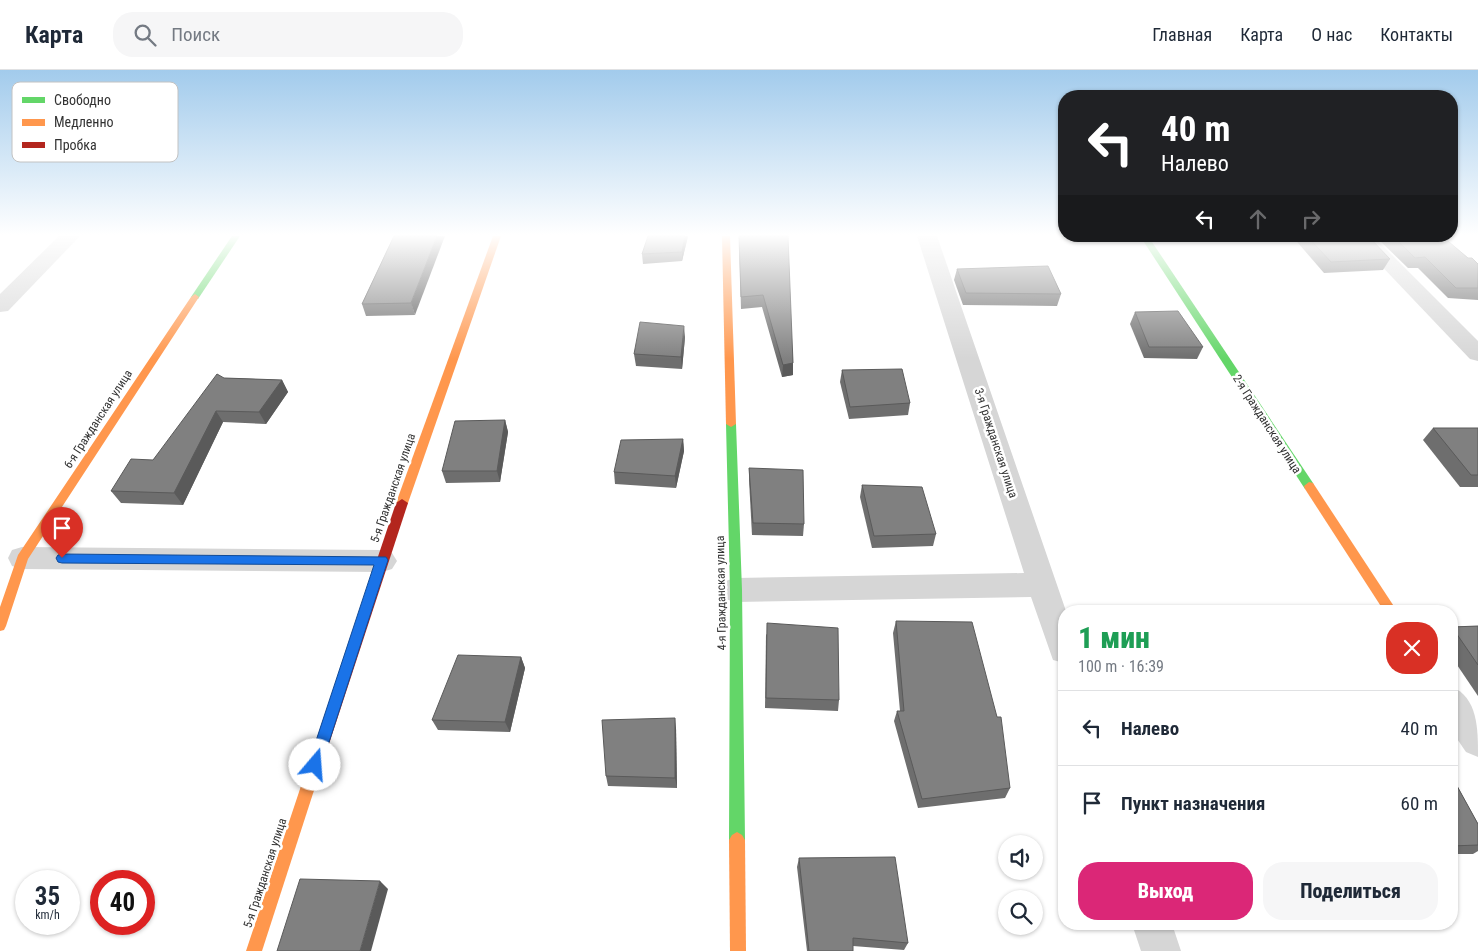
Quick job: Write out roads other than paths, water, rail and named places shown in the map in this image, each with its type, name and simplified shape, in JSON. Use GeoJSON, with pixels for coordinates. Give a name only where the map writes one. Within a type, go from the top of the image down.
{"type":"FeatureCollection","features":[{"type":"Feature","properties":{"kind":"street"},"geometry":{"type":"LineString","coordinates":[[0,306],[29,277]]}},
{"type":"Feature","properties":{"kind":"street","name":"6-я Гражданская улица"},"geometry":{"type":"LineString","coordinates":[[0,626],[22,558],[209,277]]}},
{"type":"Feature","properties":{"kind":"street","name":"5-я Гражданская улица"},"geometry":{"type":"LineString","coordinates":[[254,951],[382,560],[482,277]]}},
{"type":"Feature","properties":{"kind":"street","name":"4-я Гражданская улица"},"geometry":{"type":"LineString","coordinates":[[727,277],[736,590],[738,951]]}},
{"type":"Feature","properties":{"kind":"street","name":"3-я Гражданская улица"},"geometry":{"type":"LineString","coordinates":[[941,277],[1058,632]]}},
{"type":"Feature","properties":{"kind":"street","name":"2-я Гражданская улица"},"geometry":{"type":"LineString","coordinates":[[1171,277],[1387,605]]}},
{"type":"Feature","properties":{"kind":"street"},"geometry":{"type":"LineString","coordinates":[[1402,277],[1478,354]]}},
{"type":"Feature","properties":{"kind":"street"},"geometry":{"type":"LineString","coordinates":[[22,558],[382,560]]}},
{"type":"Feature","properties":{"kind":"street"},"geometry":{"type":"LineString","coordinates":[[736,590],[1042,585]]}},
{"type":"Feature","properties":{"kind":"street"},"geometry":{"type":"LineString","coordinates":[[1458,711],[1478,741]]}},
{"type":"Feature","properties":{"kind":"street"},"geometry":{"type":"LineString","coordinates":[[1154,930],[1161,951]]}}]}
